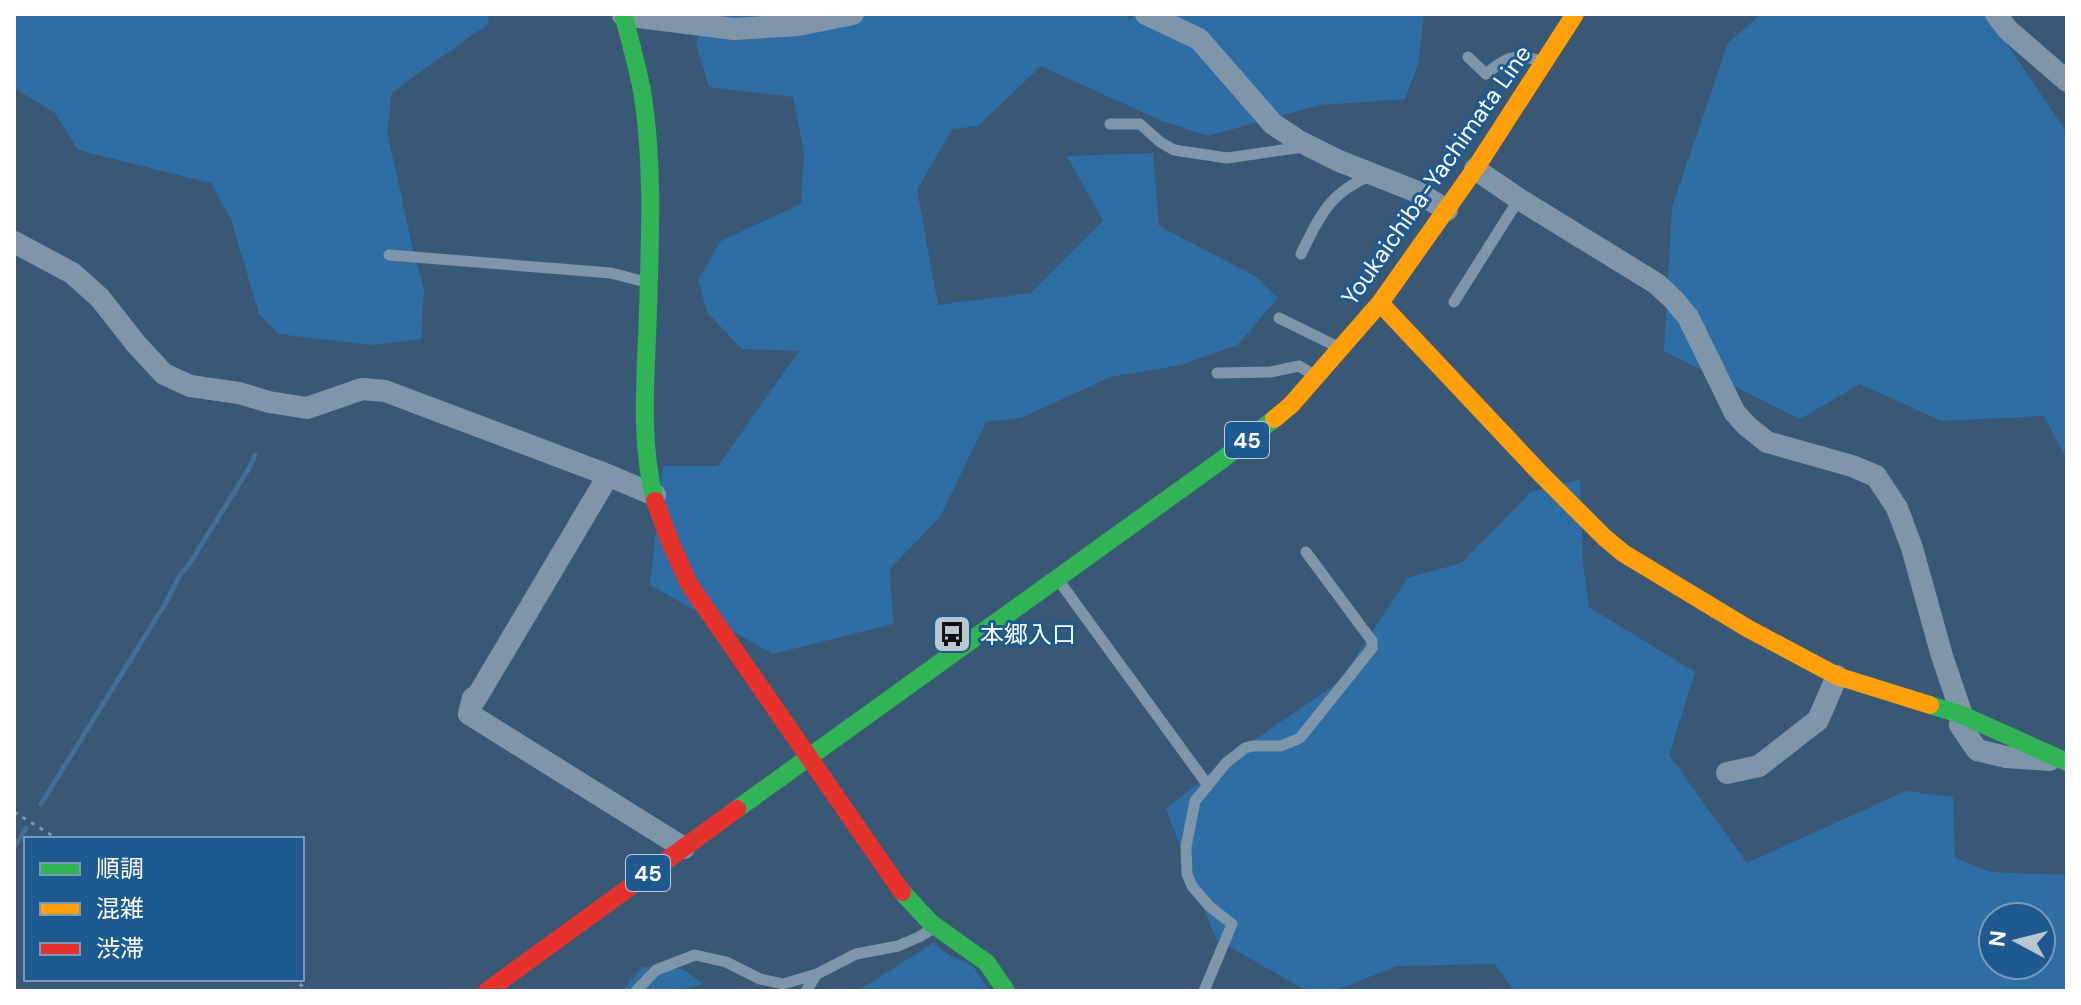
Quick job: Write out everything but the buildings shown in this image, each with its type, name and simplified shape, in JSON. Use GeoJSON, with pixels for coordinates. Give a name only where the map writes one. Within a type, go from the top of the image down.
{"type":"FeatureCollection","features":[{"type":"Feature","properties":{"kind":"street"},"geometry":{"type":"LineString","coordinates":[[853,14],[798,25],[734,29],[623,15],[642,93],[649,159],[651,222],[645,430],[649,476],[665,535],[689,584],[898,888],[935,926],[987,963],[1006,991]]}},
{"type":"Feature","properties":{"kind":"street"},"geometry":{"type":"LineString","coordinates":[[1146,14],[1199,39],[1273,124],[1307,146],[1415,191],[1447,210]]}},
{"type":"Feature","properties":{"kind":"street","name":"Youkaichiba-Yachimata Line"},"geometry":{"type":"LineString","coordinates":[[487,991],[1261,430],[1291,405],[1380,303],[1475,169],[1575,14]]}},
{"type":"Feature","properties":{"kind":"street"},"geometry":{"type":"LineString","coordinates":[[1996,14],[2008,30],[2067,81]]}},
{"type":"Feature","properties":{"kind":"street"},"geometry":{"type":"LineString","coordinates":[[1475,169],[1657,284],[1688,317],[1735,413],[1767,442],[1876,476],[1897,508],[1912,548],[1962,715],[1960,725],[1977,750],[2006,757],[2064,761]]}},
{"type":"Feature","properties":{"kind":"street"},"geometry":{"type":"LineString","coordinates":[[14,242],[72,273],[100,298],[164,374],[190,386],[307,408],[362,389],[385,391],[655,495]]}},
{"type":"Feature","properties":{"kind":"street"},"geometry":{"type":"LineString","coordinates":[[1380,303],[1539,472],[1623,553],[1747,628],[1837,676],[1962,715]]}},
{"type":"Feature","properties":{"kind":"street"},"geometry":{"type":"LineString","coordinates":[[608,476],[475,700],[473,698],[469,714],[684,848]]}},
{"type":"Feature","properties":{"kind":"street"},"geometry":{"type":"LineString","coordinates":[[1727,773],[1759,766],[1818,720],[1837,676]]}},
{"type":"Feature","properties":{"kind":"lane"},"geometry":{"type":"LineString","coordinates":[[1468,57],[1486,74],[1502,60],[1520,56],[1544,62]]}},
{"type":"Feature","properties":{"kind":"lane"},"geometry":{"type":"LineString","coordinates":[[1110,124],[1140,124],[1174,150],[1227,158],[1307,146]]}},
{"type":"Feature","properties":{"kind":"lane"},"geometry":{"type":"LineString","coordinates":[[1301,254],[1320,215],[1336,196],[1353,183],[1373,175]]}},
{"type":"Feature","properties":{"kind":"lane"},"geometry":{"type":"LineString","coordinates":[[1454,302],[1519,199]]}},
{"type":"Feature","properties":{"kind":"lane"},"geometry":{"type":"LineString","coordinates":[[389,255],[611,273],[649,283]]}},
{"type":"Feature","properties":{"kind":"lane"},"geometry":{"type":"LineString","coordinates":[[1279,318],[1342,349]]}},
{"type":"Feature","properties":{"kind":"lane"},"geometry":{"type":"LineString","coordinates":[[1217,373],[1270,372],[1299,366],[1316,376]]}},
{"type":"Feature","properties":{"kind":"lane"},"geometry":{"type":"LineString","coordinates":[[1204,991],[1232,924],[1209,906],[1192,886],[1187,874],[1186,847],[1192,807],[1207,784],[1245,748],[1281,746],[1300,738],[1372,648],[1372,641],[1306,552]]}},
{"type":"Feature","properties":{"kind":"lane"},"geometry":{"type":"LineString","coordinates":[[1057,578],[1207,784]]}},
{"type":"Feature","properties":{"kind":"lane"},"geometry":{"type":"LineString","coordinates":[[636,991],[656,970],[695,955],[726,962],[760,979],[783,984],[817,974],[856,954],[898,946],[935,926]]}},
{"type":"Feature","properties":{"kind":"lane"},"geometry":{"type":"LineString","coordinates":[[806,991],[817,974]]}},
{"type":"Feature","properties":{"kind":"path"},"geometry":{"type":"LineString","coordinates":[[14,812],[55,837]]}},
{"type":"Feature","properties":{"kind":"shaded area"},"geometry":{"type":"Polygon","coordinates":[[[14,14],[489,14],[488,24],[392,92],[387,131],[424,288],[421,339],[371,345],[278,334],[259,314],[231,219],[211,183],[78,150],[55,113],[14,88],[14,14]]]}},
{"type":"Feature","properties":{"kind":"shaded area"},"geometry":{"type":"Polygon","coordinates":[[[707,14],[1126,14],[1129,20],[1137,14],[1424,14],[1418,64],[1405,99],[1320,105],[1208,136],[1160,120],[1041,66],[978,126],[952,129],[917,190],[938,305],[1031,293],[1103,221],[1067,156],[1153,153],[1159,226],[1255,276],[1278,298],[1237,345],[1181,365],[1110,377],[1021,418],[986,422],[940,517],[890,569],[893,624],[773,654],[650,585],[663,466],[718,466],[799,351],[742,349],[707,312],[698,280],[721,241],[801,204],[804,153],[793,97],[709,87],[696,43],[707,14]]]}},
{"type":"Feature","properties":{"kind":"shaded area"},"geometry":{"type":"Polygon","coordinates":[[[1761,14],[1987,14],[2067,133],[2067,459],[2044,416],[1942,421],[1860,384],[1800,419],[1664,351],[1672,207],[1728,43],[1761,14]]]}},
{"type":"Feature","properties":{"kind":"shaded area"},"geometry":{"type":"Polygon","coordinates":[[[1580,479],[1583,564],[1589,607],[1695,672],[1669,755],[1747,863],[1906,791],[1953,797],[1955,858],[1991,872],[2067,875],[2067,991],[1514,991],[1495,964],[1397,966],[1334,991],[1307,991],[1216,939],[1166,809],[1234,754],[1339,682],[1408,578],[1461,563],[1531,492],[1580,479]]]}},
{"type":"Feature","properties":{"kind":"shaded area"},"geometry":{"type":"Polygon","coordinates":[[[933,943],[949,955],[973,966],[989,991],[858,991],[933,943]]]}},
{"type":"Feature","properties":{"kind":"shaded area"},"geometry":{"type":"Polygon","coordinates":[[[643,967],[683,969],[703,984],[676,991],[622,991],[643,967]]]}},
{"type":"Feature","properties":{"kind":"waterway"},"geometry":{"type":"LineString","coordinates":[[41,804],[255,455]]}},
{"type":"Feature","properties":{"kind":"waterway"},"geometry":{"type":"LineString","coordinates":[[14,848],[26,828]]}},
{"type":"Feature","properties":{"kind":"traffic: fast"},"geometry":{"type":"LineString","coordinates":[[623,14],[642,91],[650,174],[645,407],[647,455],[655,501]]}},
{"type":"Feature","properties":{"kind":"traffic: fast"},"geometry":{"type":"LineString","coordinates":[[737,809],[1274,419]]}},
{"type":"Feature","properties":{"kind":"traffic: fast"},"geometry":{"type":"LineString","coordinates":[[1930,705],[1962,715],[2067,762]]}},
{"type":"Feature","properties":{"kind":"traffic: fast"},"geometry":{"type":"LineString","coordinates":[[902,892],[931,923],[987,963],[1006,991]]}},
{"type":"Feature","properties":{"kind":"traffic: slow"},"geometry":{"type":"LineString","coordinates":[[1274,419],[1291,405],[1380,303],[1475,169],[1575,14]]}},
{"type":"Feature","properties":{"kind":"traffic: slow"},"geometry":{"type":"LineString","coordinates":[[1380,303],[1539,472],[1623,553],[1747,628],[1837,676],[1930,705]]}},
{"type":"Feature","properties":{"kind":"traffic: jam"},"geometry":{"type":"LineString","coordinates":[[655,501],[689,584],[902,892]]}},
{"type":"Feature","properties":{"kind":"traffic: jam"},"geometry":{"type":"LineString","coordinates":[[487,991],[737,809]]}},
{"type":"Feature","properties":{"kind":"place","name":"本郷入口"},"geometry":{"type":"Point","coordinates":[952,634]}}]}
